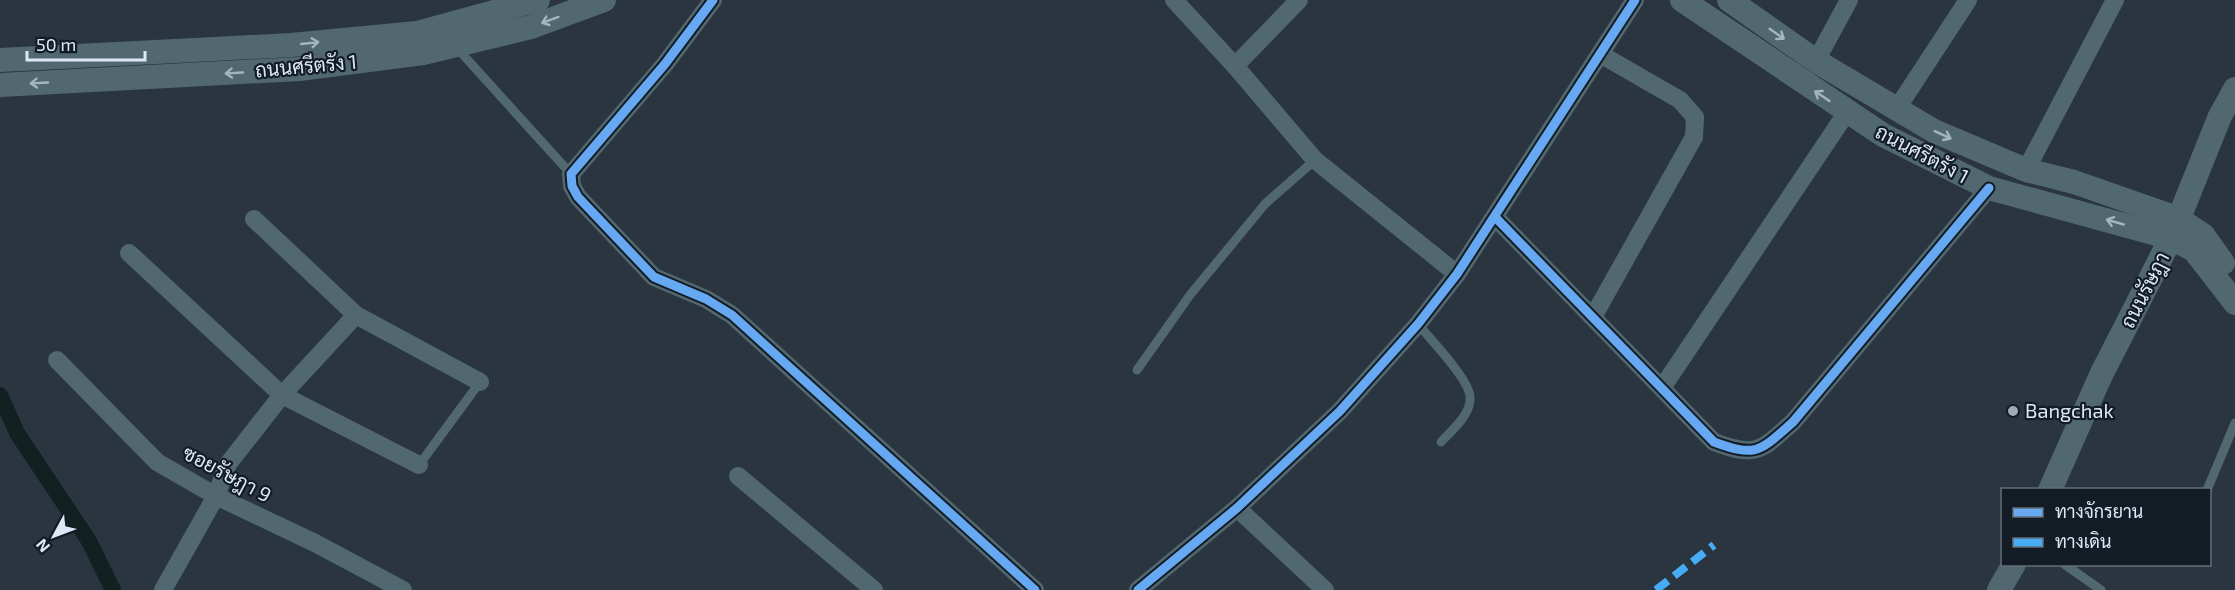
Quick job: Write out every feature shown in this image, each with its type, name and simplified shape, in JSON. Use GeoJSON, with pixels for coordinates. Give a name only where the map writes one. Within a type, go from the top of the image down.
{"type":"FeatureCollection","features":[{"type":"Feature","properties":{"kind":"street","name":"ถนนศรีตรัง 1"},"geometry":{"type":"LineString","coordinates":[[0,60],[291,45],[417,33],[537,0]]}},
{"type":"Feature","properties":{"kind":"street","name":"ถนนศรีตรัง 1"},"geometry":{"type":"LineString","coordinates":[[0,84],[299,69],[455,47],[531,27],[604,0]]}},
{"type":"Feature","properties":{"kind":"street"},"geometry":{"type":"LineString","coordinates":[[713,0],[665,64],[571,174],[572,186],[578,197],[654,277],[706,299],[732,315],[1035,590]]}},
{"type":"Feature","properties":{"kind":"street"},"geometry":{"type":"LineString","coordinates":[[1174,0],[1235,66],[1315,160],[1457,274]]}},
{"type":"Feature","properties":{"kind":"street"},"geometry":{"type":"LineString","coordinates":[[1235,66],[1299,0]]}},
{"type":"Feature","properties":{"kind":"street"},"geometry":{"type":"LineString","coordinates":[[1138,590],[1237,508],[1340,411],[1418,324],[1457,274],[1635,0]]}},
{"type":"Feature","properties":{"kind":"street","name":"ถนนศรีตรัง 1"},"geometry":{"type":"LineString","coordinates":[[1682,0],[1847,112],[1899,144],[1989,188],[2203,235],[2235,278]]}},
{"type":"Feature","properties":{"kind":"street","name":"ถนนศรีตรัง 1"},"geometry":{"type":"LineString","coordinates":[[1729,0],[1816,62],[1896,110],[1974,150],[2026,170],[2074,182],[2174,228],[2235,303]]}},
{"type":"Feature","properties":{"kind":"street"},"geometry":{"type":"LineString","coordinates":[[1816,62],[1849,0]]}},
{"type":"Feature","properties":{"kind":"street"},"geometry":{"type":"LineString","coordinates":[[1896,110],[1968,0]]}},
{"type":"Feature","properties":{"kind":"street"},"geometry":{"type":"LineString","coordinates":[[2026,170],[2115,0]]}},
{"type":"Feature","properties":{"kind":"street"},"geometry":{"type":"LineString","coordinates":[[1593,317],[1694,137],[1695,117],[1680,100],[1600,54]]}},
{"type":"Feature","properties":{"kind":"street","name":"ถนนรัษฎา"},"geometry":{"type":"LineString","coordinates":[[2050,488],[2101,375],[2174,228],[2220,116],[2235,89]]}},
{"type":"Feature","properties":{"kind":"street"},"geometry":{"type":"LineString","coordinates":[[1662,388],[1847,112]]}},
{"type":"Feature","properties":{"kind":"street"},"geometry":{"type":"LineString","coordinates":[[1495,217],[1714,442],[1742,452],[1766,446],[1793,422],[1989,188]]}},
{"type":"Feature","properties":{"kind":"street"},"geometry":{"type":"LineString","coordinates":[[254,219],[356,315],[480,381]]}},
{"type":"Feature","properties":{"kind":"street"},"geometry":{"type":"LineString","coordinates":[[129,253],[282,395],[419,465]]}},
{"type":"Feature","properties":{"kind":"street"},"geometry":{"type":"LineString","coordinates":[[163,590],[216,496],[228,464],[282,395],[356,315]]}},
{"type":"Feature","properties":{"kind":"street","name":"ซอยรัษฎา 9"},"geometry":{"type":"LineString","coordinates":[[57,360],[157,462],[216,496],[315,543],[403,590]]}},
{"type":"Feature","properties":{"kind":"street"},"geometry":{"type":"LineString","coordinates":[[738,476],[874,590]]}},
{"type":"Feature","properties":{"kind":"street"},"geometry":{"type":"LineString","coordinates":[[1237,508],[1325,590]]}},
{"type":"Feature","properties":{"kind":"street"},"geometry":{"type":"LineString","coordinates":[[1999,590],[2013,566]]}},
{"type":"Feature","properties":{"kind":"lane"},"geometry":{"type":"LineString","coordinates":[[455,47],[571,174]]}},
{"type":"Feature","properties":{"kind":"lane"},"geometry":{"type":"LineString","coordinates":[[1137,370],[1190,295],[1265,204],[1315,160]]}},
{"type":"Feature","properties":{"kind":"lane"},"geometry":{"type":"LineString","coordinates":[[1418,324],[1463,381],[1470,395],[1467,410],[1459,423],[1441,442]]}},
{"type":"Feature","properties":{"kind":"lane"},"geometry":{"type":"LineString","coordinates":[[419,465],[480,381]]}},
{"type":"Feature","properties":{"kind":"lane"},"geometry":{"type":"LineString","coordinates":[[2207,488],[2235,423]]}},
{"type":"Feature","properties":{"kind":"lane"},"geometry":{"type":"LineString","coordinates":[[2067,566],[2101,590]]}},
{"type":"Feature","properties":{"kind":"waterway"},"geometry":{"type":"LineString","coordinates":[[0,395],[17,433],[89,541],[113,590]]}},
{"type":"Feature","properties":{"kind":"marked path"},"geometry":{"type":"LineString","coordinates":[[1656,590],[1714,545]]}},
{"type":"Feature","properties":{"kind":"cycle path"},"geometry":{"type":"LineString","coordinates":[[713,0],[665,64],[571,174],[572,186],[578,197],[654,277],[706,299],[732,315],[1035,590]]}},
{"type":"Feature","properties":{"kind":"cycle path"},"geometry":{"type":"LineString","coordinates":[[1138,590],[1237,508],[1340,411],[1418,324],[1457,274],[1635,0]]}},
{"type":"Feature","properties":{"kind":"cycle path"},"geometry":{"type":"LineString","coordinates":[[1495,217],[1714,442],[1740,450],[1749,450],[1757,449],[1773,440],[1793,422],[1989,188]]}},
{"type":"Feature","properties":{"kind":"place","name":"Bangchak"},"geometry":{"type":"Point","coordinates":[2013,411]}}]}
